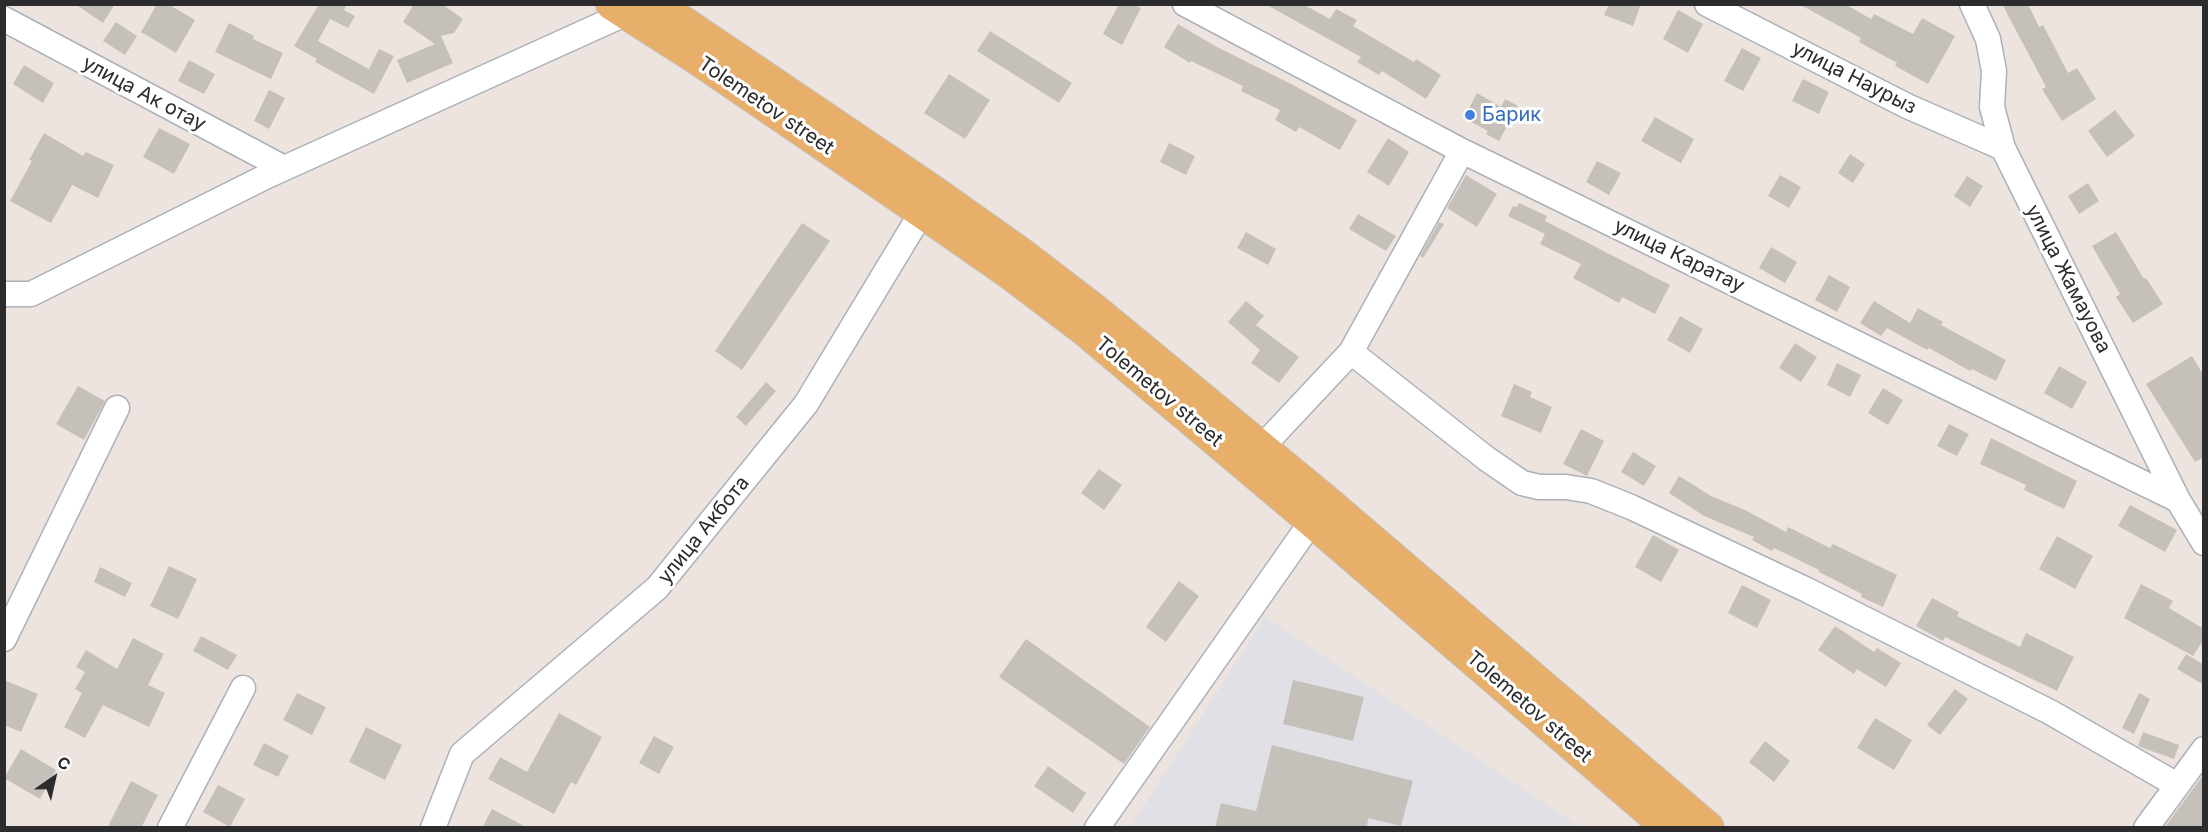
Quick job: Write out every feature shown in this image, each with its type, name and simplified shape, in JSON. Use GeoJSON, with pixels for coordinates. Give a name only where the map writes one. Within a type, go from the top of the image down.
{"type":"FeatureCollection","features":[{"type":"Feature","properties":{"kind":"main road","name":"Tolemetov street"},"geometry":{"type":"LineString","coordinates":[[632,7],[928,202],[1020,253],[1097,312],[1327,502],[1667,820]]}},
{"type":"Feature","properties":{"kind":"main road","name":"Tolemetov street"},"geometry":{"type":"LineString","coordinates":[[928,202],[1007,271],[1085,330],[1667,820],[1707,828]]}},
{"type":"Feature","properties":{"kind":"street","name":"улица Каратау"},"geometry":{"type":"LineString","coordinates":[[1185,4],[1462,151],[2178,500]]}},
{"type":"Feature","properties":{"kind":"street","name":"улица Наурыз"},"geometry":{"type":"LineString","coordinates":[[1707,4],[1907,105],[2003,148]]}},
{"type":"Feature","properties":{"kind":"street","name":"улица Жамауова"},"geometry":{"type":"LineString","coordinates":[[1972,4],[1988,39],[1994,71],[1992,107],[2003,148],[2178,500],[2204,543]]}},
{"type":"Feature","properties":{"kind":"street"},"geometry":{"type":"LineString","coordinates":[[5,294],[31,294],[284,168],[632,7]]}},
{"type":"Feature","properties":{"kind":"street","name":"улица Ак отау"},"geometry":{"type":"LineString","coordinates":[[4,19],[284,168]]}},
{"type":"Feature","properties":{"kind":"street"},"geometry":{"type":"LineString","coordinates":[[1262,448],[1351,352],[1462,151]]}},
{"type":"Feature","properties":{"kind":"street","name":"улица Акбота"},"geometry":{"type":"LineString","coordinates":[[433,828],[462,754],[657,588],[806,404],[928,202]]}},
{"type":"Feature","properties":{"kind":"street"},"geometry":{"type":"LineString","coordinates":[[1351,352],[1487,459],[1522,483],[1539,487],[1566,487],[1591,491],[1631,507],[1807,590],[2050,712],[2177,785]]}},
{"type":"Feature","properties":{"kind":"street"},"geometry":{"type":"LineString","coordinates":[[4,639],[117,408]]}},
{"type":"Feature","properties":{"kind":"street"},"geometry":{"type":"LineString","coordinates":[[1098,828],[1312,521]]}},
{"type":"Feature","properties":{"kind":"street"},"geometry":{"type":"LineString","coordinates":[[170,828],[243,688]]}},
{"type":"Feature","properties":{"kind":"street"},"geometry":{"type":"LineString","coordinates":[[2146,828],[2204,749]]}},
{"type":"Feature","properties":{"kind":"shaded area"},"geometry":{"type":"Polygon","coordinates":[[[1265,617],[1577,825],[1574,828],[1130,828],[1265,617]]]}},
{"type":"Feature","properties":{"kind":"building"},"geometry":{"type":"Polygon","coordinates":[[[75,4],[115,4],[103,23],[75,4]]]}},
{"type":"Feature","properties":{"kind":"building"},"geometry":{"type":"Polygon","coordinates":[[[157,4],[168,4],[195,20],[176,53],[141,32],[157,4]]]}},
{"type":"Feature","properties":{"kind":"building"},"geometry":{"type":"Polygon","coordinates":[[[319,4],[347,4],[344,10],[355,16],[348,28],[330,19],[318,41],[369,69],[379,49],[394,56],[374,94],[315,62],[317,59],[294,46],[319,4]]]}},
{"type":"Feature","properties":{"kind":"building"},"geometry":{"type":"Polygon","coordinates":[[[414,4],[442,4],[463,19],[454,33],[441,36],[453,63],[407,83],[397,60],[435,44],[403,22],[414,4]]]}},
{"type":"Feature","properties":{"kind":"building"},"geometry":{"type":"Polygon","coordinates":[[[1119,4],[1134,4],[1141,8],[1122,45],[1103,34],[1119,4]]]}},
{"type":"Feature","properties":{"kind":"building"},"geometry":{"type":"Polygon","coordinates":[[[1265,4],[1303,4],[1330,19],[1336,9],[1357,20],[1353,26],[1414,62],[1416,59],[1441,75],[1426,99],[1382,71],[1379,75],[1357,62],[1361,57],[1265,4]]]}},
{"type":"Feature","properties":{"kind":"building"},"geometry":{"type":"Polygon","coordinates":[[[1609,4],[1641,4],[1633,26],[1604,15],[1609,4]]]}},
{"type":"Feature","properties":{"kind":"building"},"geometry":{"type":"Polygon","coordinates":[[[1799,4],[1845,4],[1871,19],[1874,14],[1913,34],[1922,18],[1955,36],[1928,84],[1895,66],[1897,63],[1859,42],[1861,38],[1799,4]]]}},
{"type":"Feature","properties":{"kind":"building"},"geometry":{"type":"Polygon","coordinates":[[[2002,4],[2028,4],[2039,27],[2043,25],[2068,73],[2077,68],[2096,99],[2062,121],[2042,89],[2046,87],[2002,4]]]}},
{"type":"Feature","properties":{"kind":"building"},"geometry":{"type":"Polygon","coordinates":[[[1678,10],[1703,24],[1688,53],[1663,39],[1678,10]]]}},
{"type":"Feature","properties":{"kind":"building"},"geometry":{"type":"Polygon","coordinates":[[[116,22],[137,36],[125,55],[103,41],[116,22]]]}},
{"type":"Feature","properties":{"kind":"building"},"geometry":{"type":"Polygon","coordinates":[[[229,23],[254,36],[253,39],[283,53],[271,79],[215,52],[229,23]]]}},
{"type":"Feature","properties":{"kind":"building"},"geometry":{"type":"Polygon","coordinates":[[[1178,24],[1215,46],[1357,120],[1340,150],[1299,127],[1296,132],[1275,120],[1280,110],[1241,91],[1243,86],[1191,61],[1190,63],[1164,47],[1178,24]]]}},
{"type":"Feature","properties":{"kind":"building"},"geometry":{"type":"Polygon","coordinates":[[[990,31],[1072,83],[1059,103],[977,51],[990,31]]]}},
{"type":"Feature","properties":{"kind":"building"},"geometry":{"type":"Polygon","coordinates":[[[1742,48],[1761,58],[1743,91],[1724,81],[1742,48]]]}},
{"type":"Feature","properties":{"kind":"building"},"geometry":{"type":"Polygon","coordinates":[[[189,60],[215,74],[204,94],[178,81],[189,60]]]}},
{"type":"Feature","properties":{"kind":"building"},"geometry":{"type":"Polygon","coordinates":[[[24,65],[54,83],[43,103],[13,84],[24,65]]]}},
{"type":"Feature","properties":{"kind":"building"},"geometry":{"type":"Polygon","coordinates":[[[949,74],[990,100],[965,139],[924,113],[949,74]]]}},
{"type":"Feature","properties":{"kind":"building"},"geometry":{"type":"Polygon","coordinates":[[[1803,79],[1829,92],[1819,114],[1792,101],[1803,79]]]}},
{"type":"Feature","properties":{"kind":"building"},"geometry":{"type":"Polygon","coordinates":[[[269,90],[285,98],[269,129],[254,121],[269,90]]]}},
{"type":"Feature","properties":{"kind":"building"},"geometry":{"type":"Polygon","coordinates":[[[1477,93],[1501,107],[1505,99],[1518,106],[1499,141],[1486,134],[1488,131],[1464,118],[1477,93]]]}},
{"type":"Feature","properties":{"kind":"building"},"geometry":{"type":"Polygon","coordinates":[[[2115,110],[2135,136],[2107,157],[2088,131],[2115,110]]]}},
{"type":"Feature","properties":{"kind":"building"},"geometry":{"type":"Polygon","coordinates":[[[1655,117],[1694,139],[1681,163],[1641,141],[1655,117]]]}},
{"type":"Feature","properties":{"kind":"building"},"geometry":{"type":"Polygon","coordinates":[[[159,128],[190,144],[174,174],[143,157],[159,128]]]}},
{"type":"Feature","properties":{"kind":"building"},"geometry":{"type":"Polygon","coordinates":[[[44,133],[83,156],[86,152],[114,165],[98,198],[72,185],[51,223],[10,201],[44,133]]]}},
{"type":"Feature","properties":{"kind":"building"},"geometry":{"type":"Polygon","coordinates":[[[1388,138],[1409,152],[1389,186],[1367,172],[1388,138]]]}},
{"type":"Feature","properties":{"kind":"building"},"geometry":{"type":"Polygon","coordinates":[[[1169,143],[1195,156],[1186,175],[1160,162],[1169,143]]]}},
{"type":"Feature","properties":{"kind":"building"},"geometry":{"type":"Polygon","coordinates":[[[1850,154],[1865,164],[1853,183],[1838,173],[1850,154]]]}},
{"type":"Feature","properties":{"kind":"building"},"geometry":{"type":"Polygon","coordinates":[[[1597,161],[1621,173],[1609,195],[1586,182],[1597,161]]]}},
{"type":"Feature","properties":{"kind":"building"},"geometry":{"type":"Polygon","coordinates":[[[1466,175],[1497,194],[1477,227],[1447,208],[1466,175]]]}},
{"type":"Feature","properties":{"kind":"building"},"geometry":{"type":"Polygon","coordinates":[[[1780,175],[1801,187],[1789,208],[1768,196],[1780,175]]]}},
{"type":"Feature","properties":{"kind":"building"},"geometry":{"type":"Polygon","coordinates":[[[1967,176],[1983,186],[1970,207],[1954,196],[1967,176]]]}},
{"type":"Feature","properties":{"kind":"building"},"geometry":{"type":"Polygon","coordinates":[[[2088,183],[2099,201],[2079,214],[2068,196],[2088,183]]]}},
{"type":"Feature","properties":{"kind":"building"},"geometry":{"type":"Polygon","coordinates":[[[1519,203],[1547,216],[1545,221],[1670,285],[1655,314],[1622,297],[1619,303],[1573,278],[1581,264],[1540,244],[1545,234],[1508,216],[1513,206],[1517,207],[1519,203]]]}},
{"type":"Feature","properties":{"kind":"building"},"geometry":{"type":"Polygon","coordinates":[[[1358,214],[1396,236],[1386,251],[1349,229],[1358,214]]]}},
{"type":"Feature","properties":{"kind":"building"},"geometry":{"type":"Polygon","coordinates":[[[1439,222],[1444,224],[1423,258],[1420,256],[1439,222]]]}},
{"type":"Feature","properties":{"kind":"building"},"geometry":{"type":"Polygon","coordinates":[[[802,223],[830,241],[742,370],[715,351],[802,223]]]}},
{"type":"Feature","properties":{"kind":"building"},"geometry":{"type":"Polygon","coordinates":[[[1246,232],[1276,249],[1268,265],[1237,248],[1246,232]]]}},
{"type":"Feature","properties":{"kind":"building"},"geometry":{"type":"Polygon","coordinates":[[[2116,232],[2144,279],[2146,278],[2163,304],[2133,323],[2116,297],[2120,294],[2092,246],[2116,232]]]}},
{"type":"Feature","properties":{"kind":"building"},"geometry":{"type":"Polygon","coordinates":[[[1771,247],[1797,262],[1785,283],[1759,268],[1771,247]]]}},
{"type":"Feature","properties":{"kind":"building"},"geometry":{"type":"Polygon","coordinates":[[[1829,275],[1850,287],[1837,312],[1815,300],[1829,275]]]}},
{"type":"Feature","properties":{"kind":"building"},"geometry":{"type":"Polygon","coordinates":[[[1246,301],[1264,316],[1256,325],[1299,357],[1279,383],[1251,363],[1260,350],[1228,322],[1246,301]]]}},
{"type":"Feature","properties":{"kind":"building"},"geometry":{"type":"Polygon","coordinates":[[[1874,301],[1910,323],[1918,308],[1943,322],[1941,325],[2006,360],[1996,381],[1972,369],[1970,371],[1887,328],[1881,336],[1860,323],[1874,301]]]}},
{"type":"Feature","properties":{"kind":"building"},"geometry":{"type":"Polygon","coordinates":[[[1680,316],[1703,329],[1690,353],[1667,340],[1680,316]]]}},
{"type":"Feature","properties":{"kind":"building"},"geometry":{"type":"Polygon","coordinates":[[[1795,343],[1817,357],[1801,382],[1779,368],[1795,343]]]}},
{"type":"Feature","properties":{"kind":"building"},"geometry":{"type":"Polygon","coordinates":[[[2192,356],[2204,376],[2204,457],[2195,462],[2146,384],[2192,356]]]}},
{"type":"Feature","properties":{"kind":"building"},"geometry":{"type":"Polygon","coordinates":[[[1837,363],[1861,375],[1850,397],[1827,385],[1837,363]]]}},
{"type":"Feature","properties":{"kind":"building"},"geometry":{"type":"Polygon","coordinates":[[[2059,366],[2087,382],[2072,409],[2044,393],[2059,366]]]}},
{"type":"Feature","properties":{"kind":"building"},"geometry":{"type":"Polygon","coordinates":[[[766,382],[776,391],[746,426],[736,417],[766,382]]]}},
{"type":"Feature","properties":{"kind":"building"},"geometry":{"type":"Polygon","coordinates":[[[1514,384],[1532,392],[1530,397],[1552,407],[1541,433],[1501,416],[1514,384]]]}},
{"type":"Feature","properties":{"kind":"building"},"geometry":{"type":"Polygon","coordinates":[[[78,386],[105,401],[84,440],[56,424],[78,386]]]}},
{"type":"Feature","properties":{"kind":"building"},"geometry":{"type":"Polygon","coordinates":[[[1883,388],[1903,400],[1888,425],[1868,413],[1883,388]]]}},
{"type":"Feature","properties":{"kind":"building"},"geometry":{"type":"Polygon","coordinates":[[[1949,424],[1969,434],[1957,456],[1937,446],[1949,424]]]}},
{"type":"Feature","properties":{"kind":"building"},"geometry":{"type":"Polygon","coordinates":[[[1581,429],[1604,441],[1587,476],[1563,464],[1581,429]]]}},
{"type":"Feature","properties":{"kind":"building"},"geometry":{"type":"Polygon","coordinates":[[[1991,438],[2077,481],[2064,509],[2024,490],[2026,485],[1980,464],[1991,438]]]}},
{"type":"Feature","properties":{"kind":"building"},"geometry":{"type":"Polygon","coordinates":[[[1633,452],[1656,466],[1644,486],[1621,472],[1633,452]]]}},
{"type":"Feature","properties":{"kind":"building"},"geometry":{"type":"Polygon","coordinates":[[[1099,469],[1122,485],[1104,510],[1081,493],[1099,469]]]}},
{"type":"Feature","properties":{"kind":"building"},"geometry":{"type":"Polygon","coordinates":[[[1679,476],[1711,496],[1745,510],[1786,532],[1788,527],[1830,548],[1833,544],[1897,575],[1883,607],[1861,597],[1862,594],[1819,570],[1774,548],[1772,551],[1752,540],[1754,537],[1704,516],[1669,493],[1679,476]]]}},
{"type":"Feature","properties":{"kind":"building"},"geometry":{"type":"Polygon","coordinates":[[[2130,505],[2177,530],[2165,552],[2118,526],[2130,505]]]}},
{"type":"Feature","properties":{"kind":"building"},"geometry":{"type":"Polygon","coordinates":[[[1653,535],[1679,550],[1661,582],[1635,567],[1653,535]]]}},
{"type":"Feature","properties":{"kind":"building"},"geometry":{"type":"Polygon","coordinates":[[[2057,536],[2093,556],[2075,589],[2039,569],[2057,536]]]}},
{"type":"Feature","properties":{"kind":"building"},"geometry":{"type":"Polygon","coordinates":[[[169,566],[197,579],[178,619],[150,606],[169,566]]]}},
{"type":"Feature","properties":{"kind":"building"},"geometry":{"type":"Polygon","coordinates":[[[100,567],[132,583],[125,597],[94,582],[100,567]]]}},
{"type":"Feature","properties":{"kind":"building"},"geometry":{"type":"Polygon","coordinates":[[[1179,581],[1199,596],[1166,642],[1146,627],[1179,581]]]}},
{"type":"Feature","properties":{"kind":"building"},"geometry":{"type":"Polygon","coordinates":[[[2141,584],[2173,601],[2169,608],[2204,629],[2204,639],[2193,656],[2124,618],[2141,584]]]}},
{"type":"Feature","properties":{"kind":"building"},"geometry":{"type":"Polygon","coordinates":[[[1742,585],[1771,600],[1757,628],[1728,613],[1742,585]]]}},
{"type":"Feature","properties":{"kind":"building"},"geometry":{"type":"Polygon","coordinates":[[[1932,598],[1959,612],[1957,616],[2020,647],[2026,633],[2074,657],[2057,691],[1945,637],[1943,641],[1916,626],[1932,598]]]}},
{"type":"Feature","properties":{"kind":"building"},"geometry":{"type":"Polygon","coordinates":[[[1835,626],[1874,652],[1877,648],[1901,663],[1886,687],[1857,669],[1854,674],[1818,650],[1835,626]]]}},
{"type":"Feature","properties":{"kind":"building"},"geometry":{"type":"Polygon","coordinates":[[[201,636],[237,655],[228,670],[193,651],[201,636]]]}},
{"type":"Feature","properties":{"kind":"building"},"geometry":{"type":"Polygon","coordinates":[[[133,638],[164,654],[148,685],[165,693],[149,727],[103,705],[85,738],[64,727],[82,693],[75,689],[85,672],[76,667],[86,650],[117,669],[133,638]]]}},
{"type":"Feature","properties":{"kind":"building"},"geometry":{"type":"Polygon","coordinates":[[[1026,639],[1150,727],[1124,764],[999,677],[1026,639]]]}},
{"type":"Feature","properties":{"kind":"building"},"geometry":{"type":"Polygon","coordinates":[[[2186,654],[2204,665],[2204,685],[2177,669],[2186,654]]]}},
{"type":"Feature","properties":{"kind":"building"},"geometry":{"type":"Polygon","coordinates":[[[4,680],[38,694],[21,732],[4,725],[4,680]]]}},
{"type":"Feature","properties":{"kind":"building"},"geometry":{"type":"Polygon","coordinates":[[[1293,680],[1364,697],[1353,741],[1283,724],[1293,680]]]}},
{"type":"Feature","properties":{"kind":"building"},"geometry":{"type":"Polygon","coordinates":[[[1955,689],[1968,699],[1940,735],[1927,725],[1955,689]]]}},
{"type":"Feature","properties":{"kind":"building"},"geometry":{"type":"Polygon","coordinates":[[[297,693],[326,707],[312,735],[283,720],[297,693]]]}},
{"type":"Feature","properties":{"kind":"building"},"geometry":{"type":"Polygon","coordinates":[[[2139,693],[2150,699],[2134,734],[2122,728],[2139,693]]]}},
{"type":"Feature","properties":{"kind":"building"},"geometry":{"type":"Polygon","coordinates":[[[559,713],[602,737],[576,785],[571,782],[554,814],[488,779],[500,757],[527,772],[559,713]]]}},
{"type":"Feature","properties":{"kind":"building"},"geometry":{"type":"Polygon","coordinates":[[[1875,718],[1912,740],[1894,770],[1857,748],[1875,718]]]}},
{"type":"Feature","properties":{"kind":"building"},"geometry":{"type":"Polygon","coordinates":[[[366,727],[402,745],[385,780],[349,762],[366,727]]]}},
{"type":"Feature","properties":{"kind":"building"},"geometry":{"type":"Polygon","coordinates":[[[2143,732],[2179,745],[2174,759],[2138,746],[2143,732]]]}},
{"type":"Feature","properties":{"kind":"building"},"geometry":{"type":"Polygon","coordinates":[[[654,736],[674,747],[659,774],[639,763],[654,736]]]}},
{"type":"Feature","properties":{"kind":"building"},"geometry":{"type":"Polygon","coordinates":[[[1765,741],[1790,761],[1774,782],[1749,762],[1765,741]]]}},
{"type":"Feature","properties":{"kind":"building"},"geometry":{"type":"Polygon","coordinates":[[[264,743],[289,756],[278,777],[253,765],[264,743]]]}},
{"type":"Feature","properties":{"kind":"building"},"geometry":{"type":"Polygon","coordinates":[[[1272,745],[1413,781],[1401,826],[1368,818],[1367,828],[1215,828],[1221,803],[1256,811],[1272,745]]]}},
{"type":"Feature","properties":{"kind":"building"},"geometry":{"type":"Polygon","coordinates":[[[21,749],[56,770],[40,799],[4,778],[21,749]]]}},
{"type":"Feature","properties":{"kind":"building"},"geometry":{"type":"Polygon","coordinates":[[[1048,766],[1086,793],[1073,813],[1034,786],[1048,766]]]}},
{"type":"Feature","properties":{"kind":"building"},"geometry":{"type":"Polygon","coordinates":[[[2204,774],[2204,828],[2164,828],[2204,774]]]}},
{"type":"Feature","properties":{"kind":"building"},"geometry":{"type":"Polygon","coordinates":[[[131,781],[158,795],[141,828],[107,828],[131,781]]]}},
{"type":"Feature","properties":{"kind":"building"},"geometry":{"type":"Polygon","coordinates":[[[218,785],[245,799],[230,827],[203,812],[218,785]]]}},
{"type":"Feature","properties":{"kind":"building"},"geometry":{"type":"Polygon","coordinates":[[[492,809],[528,828],[482,828],[492,809]]]}},
{"type":"Feature","properties":{"kind":"place","name":"Барик"},"geometry":{"type":"Point","coordinates":[1470,115]}}]}
